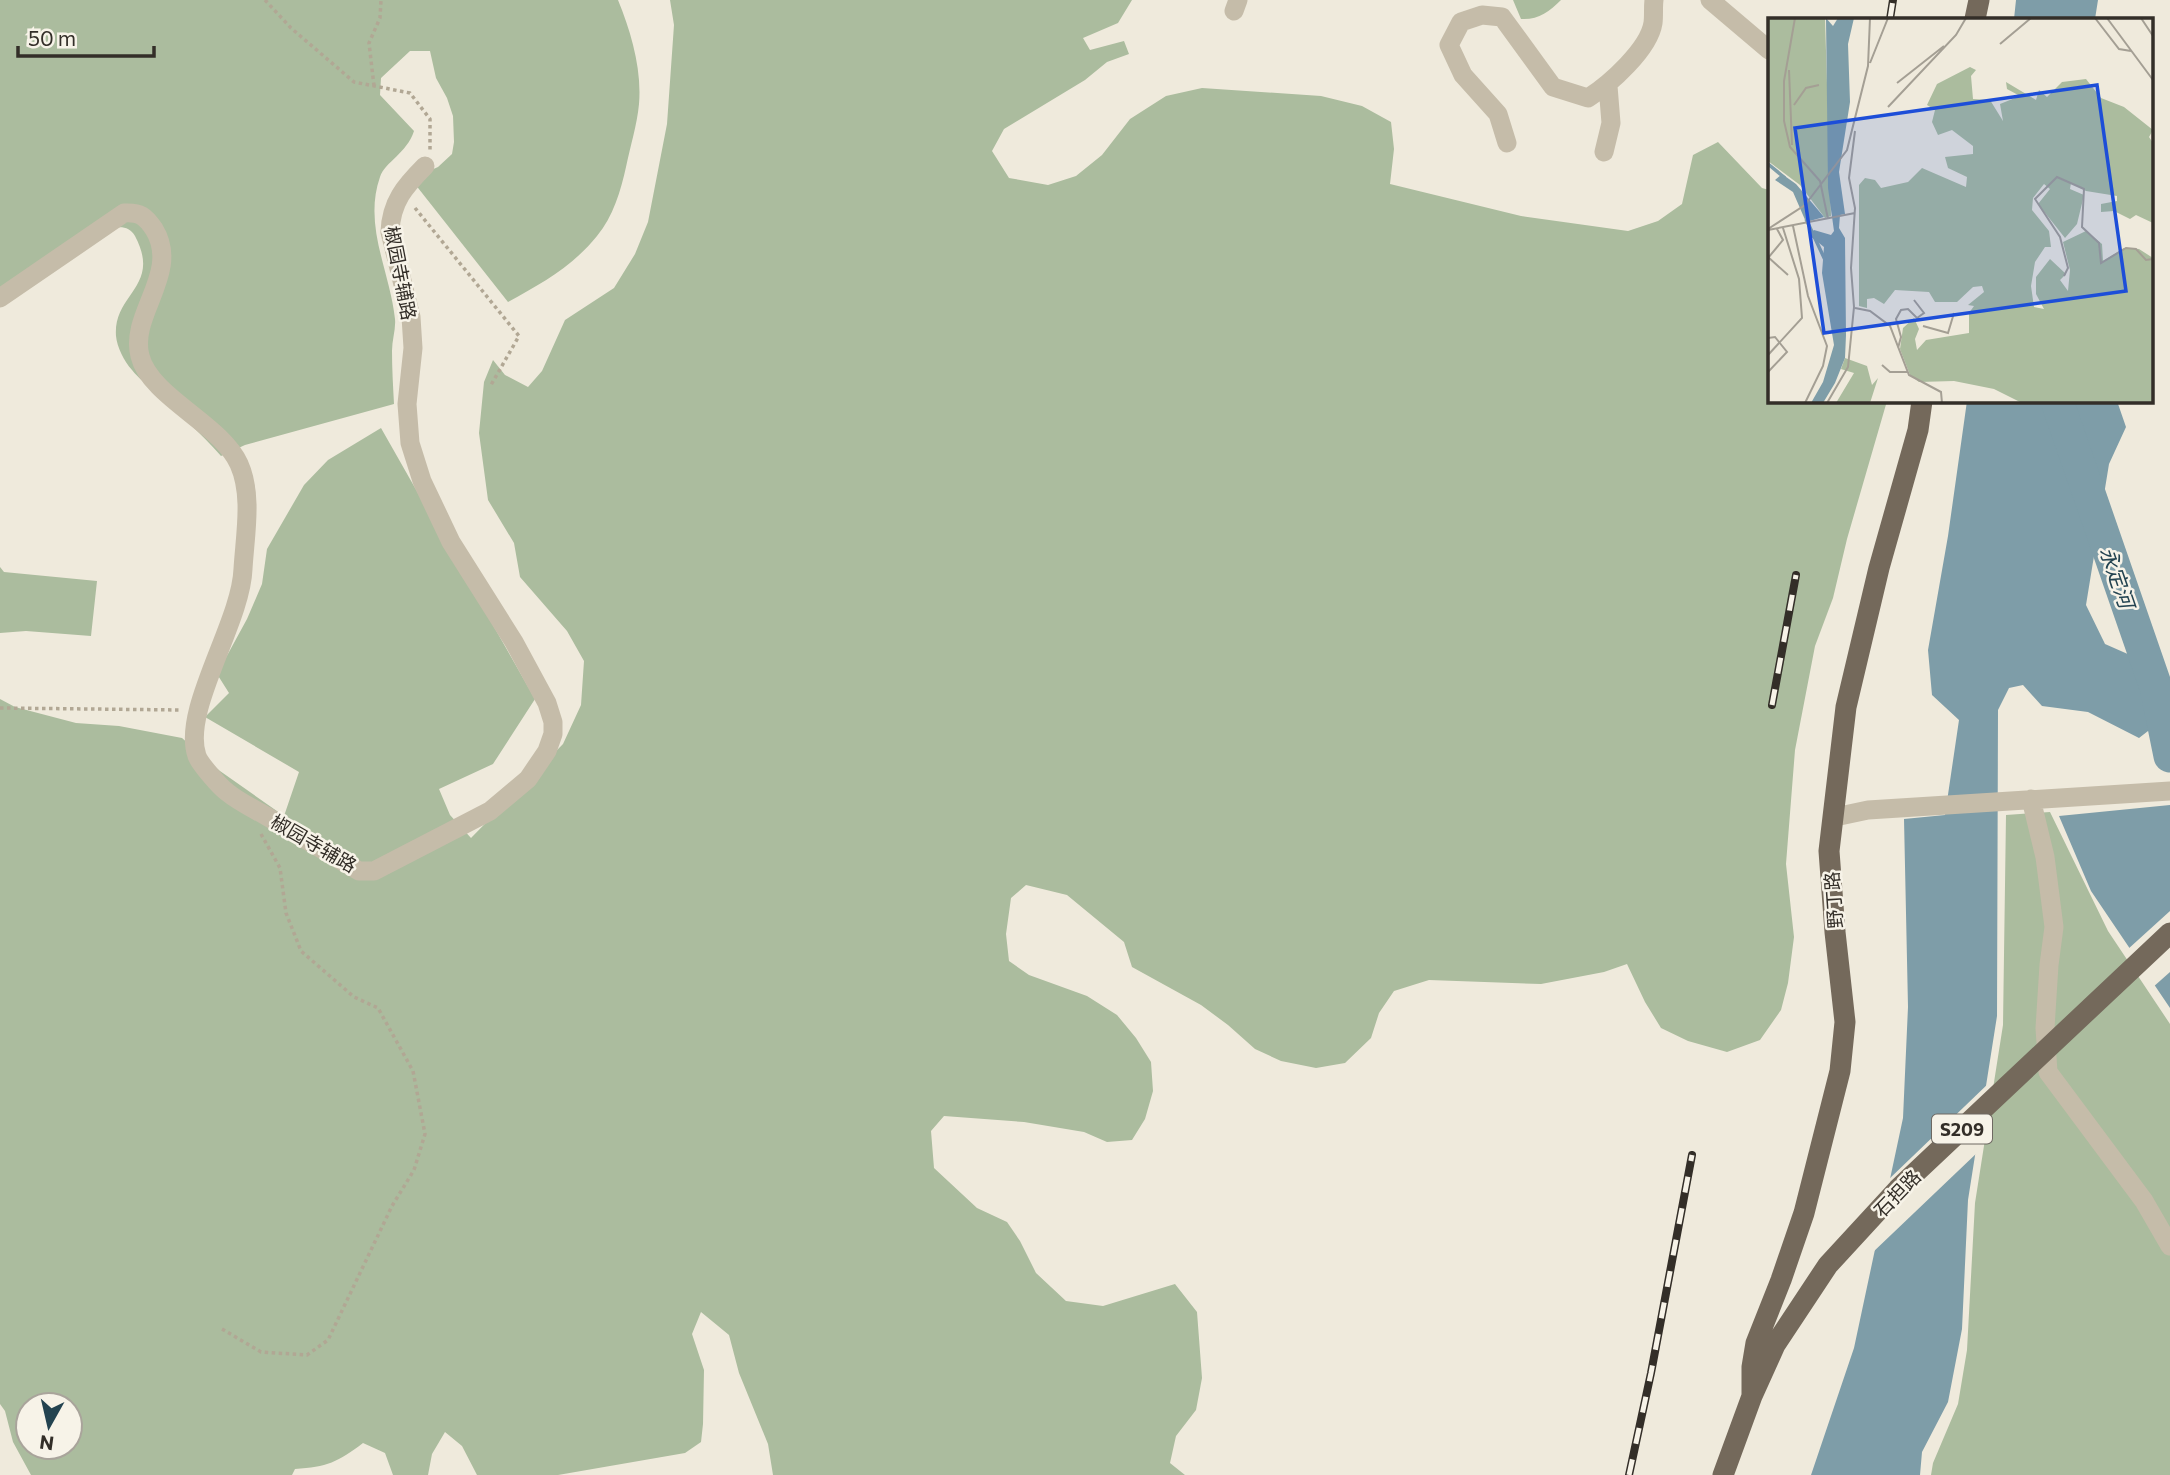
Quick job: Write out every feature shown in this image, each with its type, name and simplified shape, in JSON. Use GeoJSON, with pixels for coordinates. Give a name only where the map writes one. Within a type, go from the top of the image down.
{"type":"FeatureCollection","features":[{"type":"Feature","properties":{"kind":"main road"},"geometry":{"type":"LineString","coordinates":[[1975,18],[1979,0]]}},
{"type":"Feature","properties":{"kind":"main road","name":"野丁路"},"geometry":{"type":"LineString","coordinates":[[1752,1396],[1752,1367],[1756,1343],[1804,1213],[1840,1071],[1845,1022],[1829,851],[1846,707],[1879,568],[1918,430],[1922,402]]}},
{"type":"Feature","properties":{"kind":"main road","name":"石担路"},"geometry":{"type":"LineString","coordinates":[[1723,1475],[1752,1396],[1775,1345],[1829,1265],[1898,1189],[2170,933]]}},
{"type":"Feature","properties":{"kind":"street"},"geometry":{"type":"LineString","coordinates":[[1490,0],[1553,87],[1588,98],[1608,86],[1638,53],[1653,25],[1654,0]]}},
{"type":"Feature","properties":{"kind":"street"},"geometry":{"type":"LineString","coordinates":[[1710,0],[1768,49]]}},
{"type":"Feature","properties":{"kind":"street"},"geometry":{"type":"LineString","coordinates":[[1502,18],[1482,15],[1461,22],[1449,45],[1463,75],[1498,114],[1507,144]]}},
{"type":"Feature","properties":{"kind":"street"},"geometry":{"type":"LineString","coordinates":[[1604,152],[1611,123],[1608,86]]}},
{"type":"Feature","properties":{"kind":"street","name":"椒园寺辅路"},"geometry":{"type":"LineString","coordinates":[[0,298],[124,213],[138,212],[147,219],[158,236],[162,266],[141,331],[139,353],[142,363],[162,389],[229,447],[240,466],[247,494],[243,575],[233,617],[198,710],[193,733],[197,758],[225,792],[359,871],[374,871],[490,811],[528,779],[547,751],[553,734],[553,722],[547,703],[514,642],[451,542],[422,481],[410,443],[407,404],[413,348],[411,317],[390,232],[394,205],[402,189],[425,166]]}},
{"type":"Feature","properties":{"kind":"street"},"geometry":{"type":"LineString","coordinates":[[1835,817],[1868,810],[2170,790]]}},
{"type":"Feature","properties":{"kind":"street"},"geometry":{"type":"LineString","coordinates":[[2031,799],[2045,858],[2054,927],[2045,1028],[2049,1072],[2144,1201],[2170,1246]]}},
{"type":"Feature","properties":{"kind":"path"},"geometry":{"type":"LineString","coordinates":[[265,0],[291,28],[354,82],[410,93],[430,119],[431,147],[425,166]]}},
{"type":"Feature","properties":{"kind":"path"},"geometry":{"type":"LineString","coordinates":[[374,86],[369,43],[380,18],[381,0]]}},
{"type":"Feature","properties":{"kind":"path"},"geometry":{"type":"LineString","coordinates":[[402,189],[432,231],[519,337],[491,385]]}},
{"type":"Feature","properties":{"kind":"path"},"geometry":{"type":"LineString","coordinates":[[0,708],[198,710]]}},
{"type":"Feature","properties":{"kind":"path"},"geometry":{"type":"LineString","coordinates":[[222,1329],[261,1352],[307,1355],[328,1340],[392,1206],[415,1170],[425,1134],[413,1071],[378,1009],[354,997],[301,951],[286,914],[280,868],[260,833]]}},
{"type":"Feature","properties":{"kind":"green space"},"geometry":{"type":"Polygon","coordinates":[[[0,0],[618,0],[635,51],[639,77],[637,120],[619,194],[608,220],[588,247],[556,274],[508,302],[411,179],[438,167],[452,154],[454,142],[453,116],[436,78],[430,51],[410,51],[381,78],[380,95],[414,131],[411,139],[380,177],[374,213],[395,319],[392,351],[394,404],[245,445],[221,456],[137,376],[119,349],[117,321],[121,309],[140,279],[143,267],[142,253],[131,231],[122,227],[112,228],[0,296],[0,0]]]}},
{"type":"Feature","properties":{"kind":"green space"},"geometry":{"type":"Polygon","coordinates":[[[670,0],[1132,0],[1118,23],[1083,38],[1090,50],[1124,41],[1129,54],[1107,62],[1085,80],[1004,129],[992,151],[1009,178],[1048,185],[1076,176],[1102,155],[1130,119],[1166,96],[1202,88],[1321,96],[1362,106],[1391,122],[1394,149],[1390,184],[1521,216],[1628,231],[1658,221],[1682,204],[1693,155],[1718,142],[1762,188],[1768,190],[1768,402],[1887,402],[1833,598],[1815,646],[1795,750],[1786,864],[1794,937],[1788,983],[1781,1010],[1760,1040],[1727,1052],[1688,1041],[1661,1028],[1627,964],[1604,972],[1541,984],[1429,980],[1394,991],[1379,1013],[1371,1038],[1345,1063],[1316,1068],[1281,1061],[1255,1049],[1201,1005],[1132,967],[1124,942],[1067,895],[1026,885],[1011,898],[1006,934],[1009,961],[1029,975],[1087,996],[1117,1015],[1151,1062],[1153,1091],[1145,1119],[1132,1140],[1107,1142],[1084,1132],[1024,1122],[944,1116],[931,1131],[934,1168],[977,1208],[1007,1222],[1036,1273],[1066,1301],[1103,1306],[1175,1284],[1197,1312],[1202,1378],[1196,1410],[1176,1436],[1170,1463],[1185,1475],[773,1475],[768,1444],[739,1373],[729,1335],[701,1312],[692,1334],[704,1370],[701,1442],[685,1453],[558,1475],[477,1475],[462,1446],[445,1432],[432,1454],[428,1475],[393,1475],[385,1453],[363,1443],[332,1462],[295,1469],[292,1475],[31,1475],[23,1461],[84,1461],[84,1391],[14,1391],[14,1444],[5,1411],[0,1404],[0,699],[15,707],[76,723],[119,726],[182,738],[220,771],[284,816],[299,772],[205,717],[229,693],[217,674],[247,619],[262,584],[267,549],[304,485],[328,460],[381,428],[535,699],[493,764],[439,789],[450,815],[471,838],[563,744],[581,705],[584,661],[567,631],[520,577],[514,543],[488,500],[479,433],[484,382],[493,360],[505,375],[528,387],[542,371],[565,320],[614,288],[635,254],[648,222],[667,124],[674,25],[670,0]]]}},
{"type":"Feature","properties":{"kind":"green space"},"geometry":{"type":"Polygon","coordinates":[[[1513,0],[1561,0],[1543,14],[1521,19],[1513,0]]]}},
{"type":"Feature","properties":{"kind":"green space"},"geometry":{"type":"Polygon","coordinates":[[[0,567],[4,572],[97,581],[91,636],[26,631],[0,633],[0,567]]]}},
{"type":"Feature","properties":{"kind":"green space"},"geometry":{"type":"Polygon","coordinates":[[[2050,812],[2108,931],[2170,1024],[2170,1475],[1931,1475],[1933,1463],[1958,1404],[1967,1350],[1975,1203],[2003,1025],[2006,815],[2050,812]]]}},
{"type":"Feature","properties":{"kind":"water"},"geometry":{"type":"Polygon","coordinates":[[[2016,0],[2098,0],[2095,18],[2014,18],[2016,0]]]}},
{"type":"Feature","properties":{"kind":"water"},"geometry":{"type":"Polygon","coordinates":[[[1967,402],[2117,402],[2126,427],[2109,464],[2086,605],[2105,644],[2164,670],[2170,684],[2170,714],[2139,738],[2088,712],[2042,706],[2023,685],[2009,688],[1998,710],[1997,1016],[1968,1200],[1962,1329],[1948,1402],[1922,1452],[1920,1475],[1811,1475],[1854,1348],[1903,1118],[1908,1007],[1904,819],[1945,815],[1959,720],[1932,695],[1928,650],[1948,536],[1967,402]]]}},
{"type":"Feature","properties":{"kind":"water"},"geometry":{"type":"Polygon","coordinates":[[[2170,805],[2170,1008],[2091,891],[2059,816],[2170,805]]]}},
{"type":"Feature","properties":{"kind":"pier"},"geometry":{"type":"Polygon","coordinates":[[[2170,911],[2170,972],[2152,988],[2127,950],[2170,911]]]}},
{"type":"Feature","properties":{"kind":"pier"},"geometry":{"type":"Polygon","coordinates":[[[1991,1081],[1979,1151],[1871,1254],[1887,1181],[1991,1081]]]}},
{"type":"Feature","properties":{"kind":"waterway","name":"永定河"},"geometry":{"type":"LineString","coordinates":[[2057,402],[2156,687],[2170,756]]}},
{"type":"Feature","properties":{"kind":"railway"},"geometry":{"type":"LineString","coordinates":[[1890,18],[1893,0]]}},
{"type":"Feature","properties":{"kind":"railway"},"geometry":{"type":"LineString","coordinates":[[1772,705],[1796,575]]}},
{"type":"Feature","properties":{"kind":"railway"},"geometry":{"type":"LineString","coordinates":[[1629,1475],[1692,1155]]}}]}
